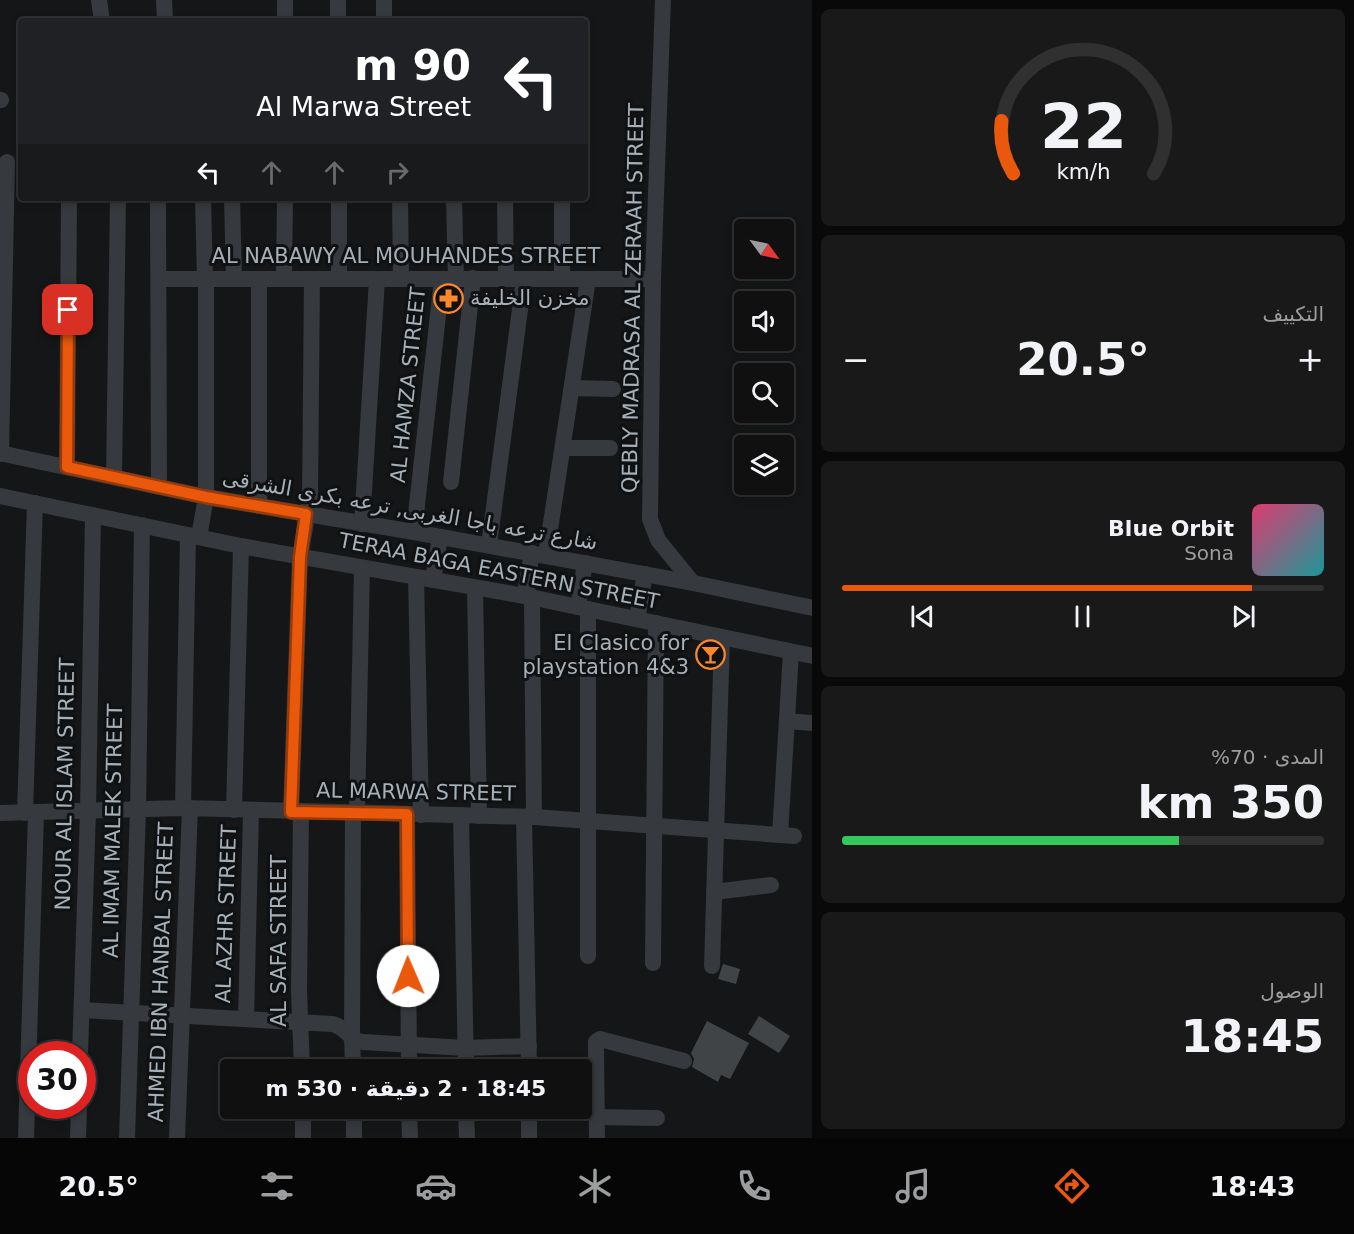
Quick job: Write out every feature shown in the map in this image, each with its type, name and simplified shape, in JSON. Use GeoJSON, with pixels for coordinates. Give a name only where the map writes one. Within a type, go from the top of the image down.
{"type":"FeatureCollection","features":[{"type":"Feature","properties":{"kind":"street"},"geometry":{"type":"LineString","coordinates":[[99,0],[102,18]]}},
{"type":"Feature","properties":{"kind":"street"},"geometry":{"type":"LineString","coordinates":[[164,0],[165,18]]}},
{"type":"Feature","properties":{"kind":"street"},"geometry":{"type":"LineString","coordinates":[[285,0],[285,18]]}},
{"type":"Feature","properties":{"kind":"street"},"geometry":{"type":"LineString","coordinates":[[338,0],[338,18]]}},
{"type":"Feature","properties":{"kind":"street"},"geometry":{"type":"LineString","coordinates":[[384,0],[384,18]]}},
{"type":"Feature","properties":{"kind":"street","name":"QEBLY MADRASA AL ZERAAH STREET"},"geometry":{"type":"LineString","coordinates":[[663,0],[653,279],[650,519],[657,540],[693,583]]}},
{"type":"Feature","properties":{"kind":"street"},"geometry":{"type":"LineString","coordinates":[[1,453],[9,161]]}},
{"type":"Feature","properties":{"kind":"street"},"geometry":{"type":"LineString","coordinates":[[67,467],[69,201]]}},
{"type":"Feature","properties":{"kind":"street"},"geometry":{"type":"LineString","coordinates":[[114,477],[118,201]]}},
{"type":"Feature","properties":{"kind":"street"},"geometry":{"type":"LineString","coordinates":[[158,201],[159,487]]}},
{"type":"Feature","properties":{"kind":"street","name":"AHMED IBN HANBAL STREET"},"geometry":{"type":"LineString","coordinates":[[177,1138],[193,536],[206,497],[203,201]]}},
{"type":"Feature","properties":{"kind":"street"},"geometry":{"type":"LineString","coordinates":[[232,201],[234,279]]}},
{"type":"Feature","properties":{"kind":"street"},"geometry":{"type":"LineString","coordinates":[[284,279],[285,201]]}},
{"type":"Feature","properties":{"kind":"street"},"geometry":{"type":"LineString","coordinates":[[339,201],[339,279]]}},
{"type":"Feature","properties":{"kind":"street"},"geometry":{"type":"LineString","coordinates":[[400,201],[401,279]]}},
{"type":"Feature","properties":{"kind":"street","name":"AL HAMZA STREET"},"geometry":{"type":"LineString","coordinates":[[414,532],[457,278],[454,201]]}},
{"type":"Feature","properties":{"kind":"street"},"geometry":{"type":"LineString","coordinates":[[505,201],[506,279]]}},
{"type":"Feature","properties":{"kind":"street"},"geometry":{"type":"LineString","coordinates":[[562,201],[562,278]]}},
{"type":"Feature","properties":{"kind":"street"},"geometry":{"type":"LineString","coordinates":[[451,482],[457,278]]}},
{"type":"Feature","properties":{"kind":"street","name":"AL NABAWY AL MOUHANDES STREET"},"geometry":{"type":"LineString","coordinates":[[159,279],[653,279]]}},
{"type":"Feature","properties":{"kind":"street"},"geometry":{"type":"LineString","coordinates":[[259,279],[259,506]]}},
{"type":"Feature","properties":{"kind":"street","name":"AL SAFA STREET"},"geometry":{"type":"LineString","coordinates":[[302,1059],[296,812],[300,557],[310,500],[312,279]]}},
{"type":"Feature","properties":{"kind":"street"},"geometry":{"type":"LineString","coordinates":[[362,524],[377,279]]}},
{"type":"Feature","properties":{"kind":"street"},"geometry":{"type":"LineString","coordinates":[[489,546],[524,279]]}},
{"type":"Feature","properties":{"kind":"street"},"geometry":{"type":"LineString","coordinates":[[529,1059],[532,607],[526,588],[539,555],[563,448],[588,279]]}},
{"type":"Feature","properties":{"kind":"street"},"geometry":{"type":"LineString","coordinates":[[572,388],[613,389]]}},
{"type":"Feature","properties":{"kind":"street"},"geometry":{"type":"LineString","coordinates":[[563,448],[610,448]]}},
{"type":"Feature","properties":{"kind":"street","name":"شارع ترعه باجا الغربى, ترعه بكرى الشرقى"},"geometry":{"type":"LineString","coordinates":[[1,453],[206,497],[585,563],[812,608]]}},
{"type":"Feature","properties":{"kind":"street","name":"TERAA BAGA EASTERN STREET"},"geometry":{"type":"LineString","coordinates":[[0,496],[241,546],[530,597],[812,656]]}},
{"type":"Feature","properties":{"kind":"street"},"geometry":{"type":"LineString","coordinates":[[26,1138],[35,503]]}},
{"type":"Feature","properties":{"kind":"street","name":"NOUR AL ISLAM STREET"},"geometry":{"type":"LineString","coordinates":[[81,1041],[93,515]]}},
{"type":"Feature","properties":{"kind":"street","name":"AL IMAM MALEK STREET"},"geometry":{"type":"LineString","coordinates":[[127,1138],[138,809],[142,525]]}},
{"type":"Feature","properties":{"kind":"street"},"geometry":{"type":"LineString","coordinates":[[433,580],[440,537]]}},
{"type":"Feature","properties":{"kind":"street"},"geometry":{"type":"LineString","coordinates":[[234,810],[241,546]]}},
{"type":"Feature","properties":{"kind":"street"},"geometry":{"type":"LineString","coordinates":[[585,563],[583,608],[589,820],[588,956]]}},
{"type":"Feature","properties":{"kind":"street"},"geometry":{"type":"LineString","coordinates":[[353,1059],[355,813],[362,568]]}},
{"type":"Feature","properties":{"kind":"street"},"geometry":{"type":"LineString","coordinates":[[637,619],[645,574]]}},
{"type":"Feature","properties":{"kind":"street"},"geometry":{"type":"LineString","coordinates":[[409,1059],[416,577]]}},
{"type":"Feature","properties":{"kind":"street"},"geometry":{"type":"LineString","coordinates":[[475,588],[479,816]]}},
{"type":"Feature","properties":{"kind":"street"},"geometry":{"type":"LineString","coordinates":[[652,963],[656,623]]}},
{"type":"Feature","properties":{"kind":"street"},"geometry":{"type":"LineString","coordinates":[[712,966],[722,638]]}},
{"type":"Feature","properties":{"kind":"street"},"geometry":{"type":"LineString","coordinates":[[791,652],[787,721],[812,723]]}},
{"type":"Feature","properties":{"kind":"street","name":"AL MARWA STREET"},"geometry":{"type":"LineString","coordinates":[[0,813],[187,808],[461,815],[589,820],[787,835],[787,721]]}},
{"type":"Feature","properties":{"kind":"street","name":"AL AZHR STREET"},"geometry":{"type":"LineString","coordinates":[[246,1019],[251,811]]}},
{"type":"Feature","properties":{"kind":"street"},"geometry":{"type":"LineString","coordinates":[[461,815],[465,1059]]}},
{"type":"Feature","properties":{"kind":"street"},"geometry":{"type":"LineString","coordinates":[[714,892],[771,885]]}},
{"type":"Feature","properties":{"kind":"street"},"geometry":{"type":"LineString","coordinates":[[82,1010],[339,1025],[353,1039],[363,1042],[465,1048],[529,1046]]}},
{"type":"Feature","properties":{"kind":"street"},"geometry":{"type":"LineString","coordinates":[[597,1138],[596,1042],[600,1039],[684,1061]]}},
{"type":"Feature","properties":{"kind":"street"},"geometry":{"type":"LineString","coordinates":[[597,1117],[657,1118]]}},
{"type":"Feature","properties":{"kind":"street"},"geometry":{"type":"LineString","coordinates":[[78,1138],[79,1119]]}},
{"type":"Feature","properties":{"kind":"street"},"geometry":{"type":"LineString","coordinates":[[303,1119],[303,1138]]}},
{"type":"Feature","properties":{"kind":"street"},"geometry":{"type":"LineString","coordinates":[[354,1119],[354,1138]]}},
{"type":"Feature","properties":{"kind":"street"},"geometry":{"type":"LineString","coordinates":[[409,1119],[410,1138]]}},
{"type":"Feature","properties":{"kind":"street"},"geometry":{"type":"LineString","coordinates":[[466,1119],[466,1138]]}},
{"type":"Feature","properties":{"kind":"street"},"geometry":{"type":"LineString","coordinates":[[529,1119],[529,1138]]}},
{"type":"Feature","properties":{"kind":"building"},"geometry":{"type":"Polygon","coordinates":[[[723,964],[740,969],[736,984],[718,979],[723,964]]]}},
{"type":"Feature","properties":{"kind":"building"},"geometry":{"type":"Polygon","coordinates":[[[759,1016],[790,1036],[779,1053],[748,1034],[759,1016]]]}},
{"type":"Feature","properties":{"kind":"building"},"geometry":{"type":"Polygon","coordinates":[[[707,1021],[749,1043],[730,1079],[721,1075],[718,1082],[692,1067],[694,1059],[691,1053],[707,1021]]]}},
{"type":"Feature","properties":{"kind":"place","name":"مخزن الخليفة"},"geometry":{"type":"Point","coordinates":[449,298]}},
{"type":"Feature","properties":{"kind":"place","name":"El Clasico for playstation 4&3"},"geometry":{"type":"Point","coordinates":[710,655]}},
{"type":"Feature","properties":{"kind":"route"},"geometry":{"type":"LineString","coordinates":[[68,310],[67,467],[206,497],[306,514],[300,557],[291,812],[407,814],[408,976]]}}]}
